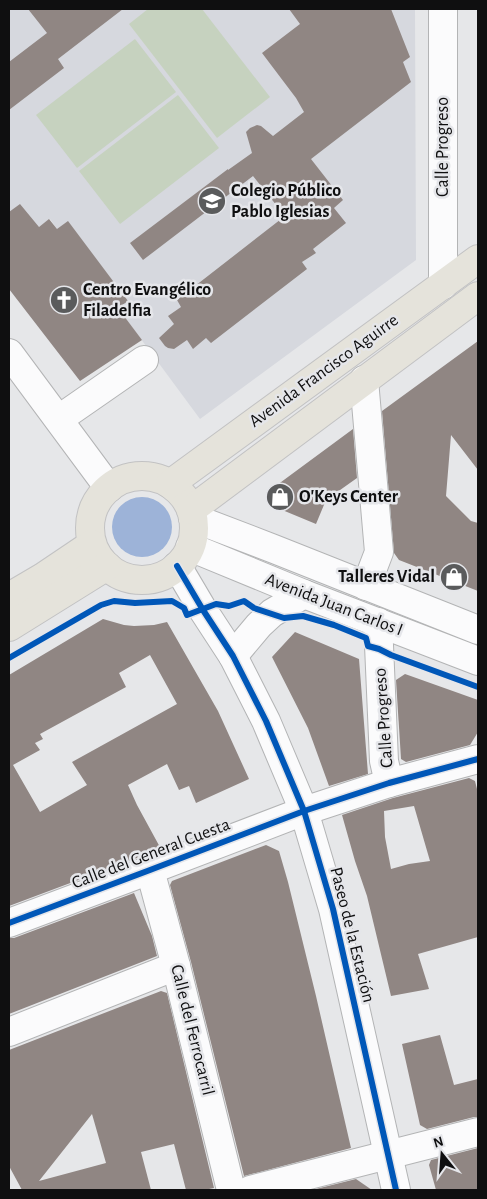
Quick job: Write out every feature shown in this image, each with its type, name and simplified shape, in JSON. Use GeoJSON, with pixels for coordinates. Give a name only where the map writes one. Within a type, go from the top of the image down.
{"type":"FeatureCollection","features":[{"type":"Feature","properties":{"kind":"main road","name":"Avenida Francisco Aguirre"},"geometry":{"type":"LineString","coordinates":[[170,484],[478,259]]}},
{"type":"Feature","properties":{"kind":"main road","name":"Avenida Francisco Aguirre"},"geometry":{"type":"LineString","coordinates":[[192,514],[364,380],[476,303]]}},
{"type":"Feature","properties":{"kind":"main road"},"geometry":{"type":"LineString","coordinates":[[138,476],[155,477],[170,484],[181,493],[192,514],[193,533],[183,557],[166,573],[158,576],[133,579],[121,575],[99,555],[90,526],[92,513],[99,497],[123,479],[138,476]]}},
{"type":"Feature","properties":{"kind":"main road"},"geometry":{"type":"LineString","coordinates":[[9,597],[43,577],[99,555]]}},
{"type":"Feature","properties":{"kind":"main road"},"geometry":{"type":"LineString","coordinates":[[9,627],[99,555]]}},
{"type":"Feature","properties":{"kind":"street","name":"Calle Progreso"},"geometry":{"type":"LineString","coordinates":[[442,285],[443,9]]}},
{"type":"Feature","properties":{"kind":"street"},"geometry":{"type":"LineString","coordinates":[[9,353],[109,488]]}},
{"type":"Feature","properties":{"kind":"street"},"geometry":{"type":"LineString","coordinates":[[58,419],[144,360]]}},
{"type":"Feature","properties":{"kind":"street"},"geometry":{"type":"LineString","coordinates":[[364,380],[379,552],[366,586]]}},
{"type":"Feature","properties":{"kind":"street","name":"Avenida Juan Carlos I"},"geometry":{"type":"LineString","coordinates":[[192,514],[274,549],[478,630]]}},
{"type":"Feature","properties":{"kind":"street","name":"Avenida Juan Carlos I"},"geometry":{"type":"LineString","coordinates":[[183,557],[304,594],[478,661]]}},
{"type":"Feature","properties":{"kind":"street","name":"Paseo de la Estación"},"geometry":{"type":"LineString","coordinates":[[183,557],[266,721],[304,811],[333,909],[396,1190]]}},
{"type":"Feature","properties":{"kind":"street"},"geometry":{"type":"LineString","coordinates":[[233,656],[259,625],[272,614],[304,594]]}},
{"type":"Feature","properties":{"kind":"street","name":"Calle Progreso"},"geometry":{"type":"LineString","coordinates":[[378,622],[384,761],[389,783]]}},
{"type":"Feature","properties":{"kind":"street","name":"Calle del General Cuesta"},"geometry":{"type":"LineString","coordinates":[[9,923],[304,811],[389,783],[478,759]]}},
{"type":"Feature","properties":{"kind":"street","name":"Calle del Ferrocarril"},"geometry":{"type":"LineString","coordinates":[[150,870],[176,966],[231,1190]]}},
{"type":"Feature","properties":{"kind":"street"},"geometry":{"type":"LineString","coordinates":[[9,1032],[176,966]]}},
{"type":"Feature","properties":{"kind":"street"},"geometry":{"type":"LineString","coordinates":[[250,1190],[478,1132]]}},
{"type":"Feature","properties":{"kind":"shaded area","name":"Colegio Público Pablo Iglesias"},"geometry":{"type":"Polygon","coordinates":[[[9,9],[415,9],[416,260],[200,419],[50,219],[9,248],[9,9]]]}},
{"type":"Feature","properties":{"kind":"green space"},"geometry":{"type":"Polygon","coordinates":[[[148,9],[202,9],[270,97],[217,138],[129,24],[148,9]]]}},
{"type":"Feature","properties":{"kind":"green space"},"geometry":{"type":"Polygon","coordinates":[[[135,39],[176,92],[77,168],[36,115],[135,39]]]}},
{"type":"Feature","properties":{"kind":"green space"},"geometry":{"type":"Polygon","coordinates":[[[178,95],[219,148],[120,224],[79,171],[178,95]]]}},
{"type":"Feature","properties":{"kind":"water"},"geometry":{"type":"Polygon","coordinates":[[[136,497],[148,497],[164,505],[170,515],[172,527],[170,539],[164,549],[148,557],[136,557],[120,549],[112,533],[112,521],[120,505],[136,497]]]}},
{"type":"Feature","properties":{"kind":"building"},"geometry":{"type":"Polygon","coordinates":[[[28,9],[123,9],[58,59],[64,68],[9,110],[9,62],[47,33],[28,9]]]}},
{"type":"Feature","properties":{"kind":"building"},"geometry":{"type":"Polygon","coordinates":[[[289,9],[391,9],[410,57],[403,62],[411,82],[311,159],[343,200],[334,208],[346,223],[313,249],[316,253],[302,262],[307,269],[211,343],[206,338],[193,349],[187,340],[174,349],[168,348],[159,338],[174,324],[168,316],[181,307],[177,300],[285,216],[253,176],[143,260],[130,243],[252,153],[246,132],[250,128],[257,125],[261,126],[273,136],[304,112],[296,98],[262,53],[300,24],[289,9]]]}},
{"type":"Feature","properties":{"kind":"building"},"geometry":{"type":"Polygon","coordinates":[[[20,204],[39,227],[49,219],[57,229],[68,221],[128,301],[118,308],[142,340],[80,381],[9,289],[9,212],[20,204]]]}},
{"type":"Feature","properties":{"kind":"building"},"geometry":{"type":"Polygon","coordinates":[[[478,341],[478,470],[451,435],[446,496],[471,521],[478,523],[478,591],[399,560],[394,553],[382,411],[478,341]]]}},
{"type":"Feature","properties":{"kind":"building"},"geometry":{"type":"Polygon","coordinates":[[[353,429],[357,478],[326,500],[316,524],[275,507],[273,488],[353,429]]]}},
{"type":"Feature","properties":{"kind":"building"},"geometry":{"type":"Polygon","coordinates":[[[103,619],[134,626],[167,622],[218,711],[249,779],[196,803],[189,786],[179,790],[167,764],[128,785],[161,849],[9,906],[9,675],[103,619]],[[150,655],[119,673],[126,687],[40,734],[43,739],[35,743],[40,750],[13,765],[40,812],[87,785],[72,762],[177,704],[150,655]]]}},
{"type":"Feature","properties":{"kind":"building"},"geometry":{"type":"Polygon","coordinates":[[[295,632],[359,659],[368,774],[329,786],[308,728],[272,657],[295,632]]]}},
{"type":"Feature","properties":{"kind":"building"},"geometry":{"type":"Polygon","coordinates":[[[405,674],[478,700],[478,732],[470,745],[406,762],[401,759],[396,680],[405,674]]]}},
{"type":"Feature","properties":{"kind":"building"},"geometry":{"type":"Polygon","coordinates":[[[469,778],[475,781],[478,793],[478,937],[418,954],[429,989],[391,996],[367,896],[342,815],[393,798],[469,778]],[[414,806],[384,811],[385,837],[391,869],[430,861],[414,806]]]}},
{"type":"Feature","properties":{"kind":"building"},"geometry":{"type":"Polygon","coordinates":[[[266,845],[279,851],[288,882],[351,1148],[244,1176],[170,885],[172,881],[266,845]]]}},
{"type":"Feature","properties":{"kind":"building"},"geometry":{"type":"Polygon","coordinates":[[[134,893],[152,936],[157,956],[9,1014],[9,938],[14,938],[134,893]]]}},
{"type":"Feature","properties":{"kind":"building"},"geometry":{"type":"Polygon","coordinates":[[[161,991],[167,993],[214,1188],[186,1190],[174,1144],[141,1152],[151,1190],[22,1190],[9,1166],[9,1050],[161,991]],[[92,1114],[39,1181],[106,1163],[92,1114]]]}},
{"type":"Feature","properties":{"kind":"building"},"geometry":{"type":"Polygon","coordinates":[[[440,1035],[454,1085],[478,1079],[478,1117],[427,1129],[420,1125],[402,1044],[440,1035]]]}},
{"type":"Feature","properties":{"kind":"building"},"geometry":{"type":"Polygon","coordinates":[[[478,1148],[478,1190],[436,1190],[429,1165],[431,1160],[478,1148]]]}},
{"type":"Feature","properties":{"kind":"building"},"geometry":{"type":"Polygon","coordinates":[[[356,1179],[372,1190],[312,1190],[356,1179]]]}},
{"type":"Feature","properties":{"kind":"cycle path"},"geometry":{"type":"LineString","coordinates":[[177,566],[233,656],[266,721],[304,811],[333,909],[396,1190]]}},
{"type":"Feature","properties":{"kind":"cycle path"},"geometry":{"type":"LineString","coordinates":[[9,658],[101,605],[114,601],[135,603],[172,601],[184,608],[187,615],[216,604],[229,606],[244,601],[254,608],[284,618],[303,616],[334,625],[366,638],[368,646],[478,687]]}},
{"type":"Feature","properties":{"kind":"cycle path"},"geometry":{"type":"LineString","coordinates":[[9,923],[304,811],[389,783],[478,759]]}},
{"type":"Feature","properties":{"kind":"place","name":"Colegio Público Pablo Iglesias"},"geometry":{"type":"Point","coordinates":[212,201]}},
{"type":"Feature","properties":{"kind":"place","name":"Centro Evangélico Filadelfia"},"geometry":{"type":"Point","coordinates":[64,300]}},
{"type":"Feature","properties":{"kind":"place","name":"O'Keys Center"},"geometry":{"type":"Point","coordinates":[280,497]}},
{"type":"Feature","properties":{"kind":"place","name":"Talleres Vidal"},"geometry":{"type":"Point","coordinates":[454,577]}}]}
